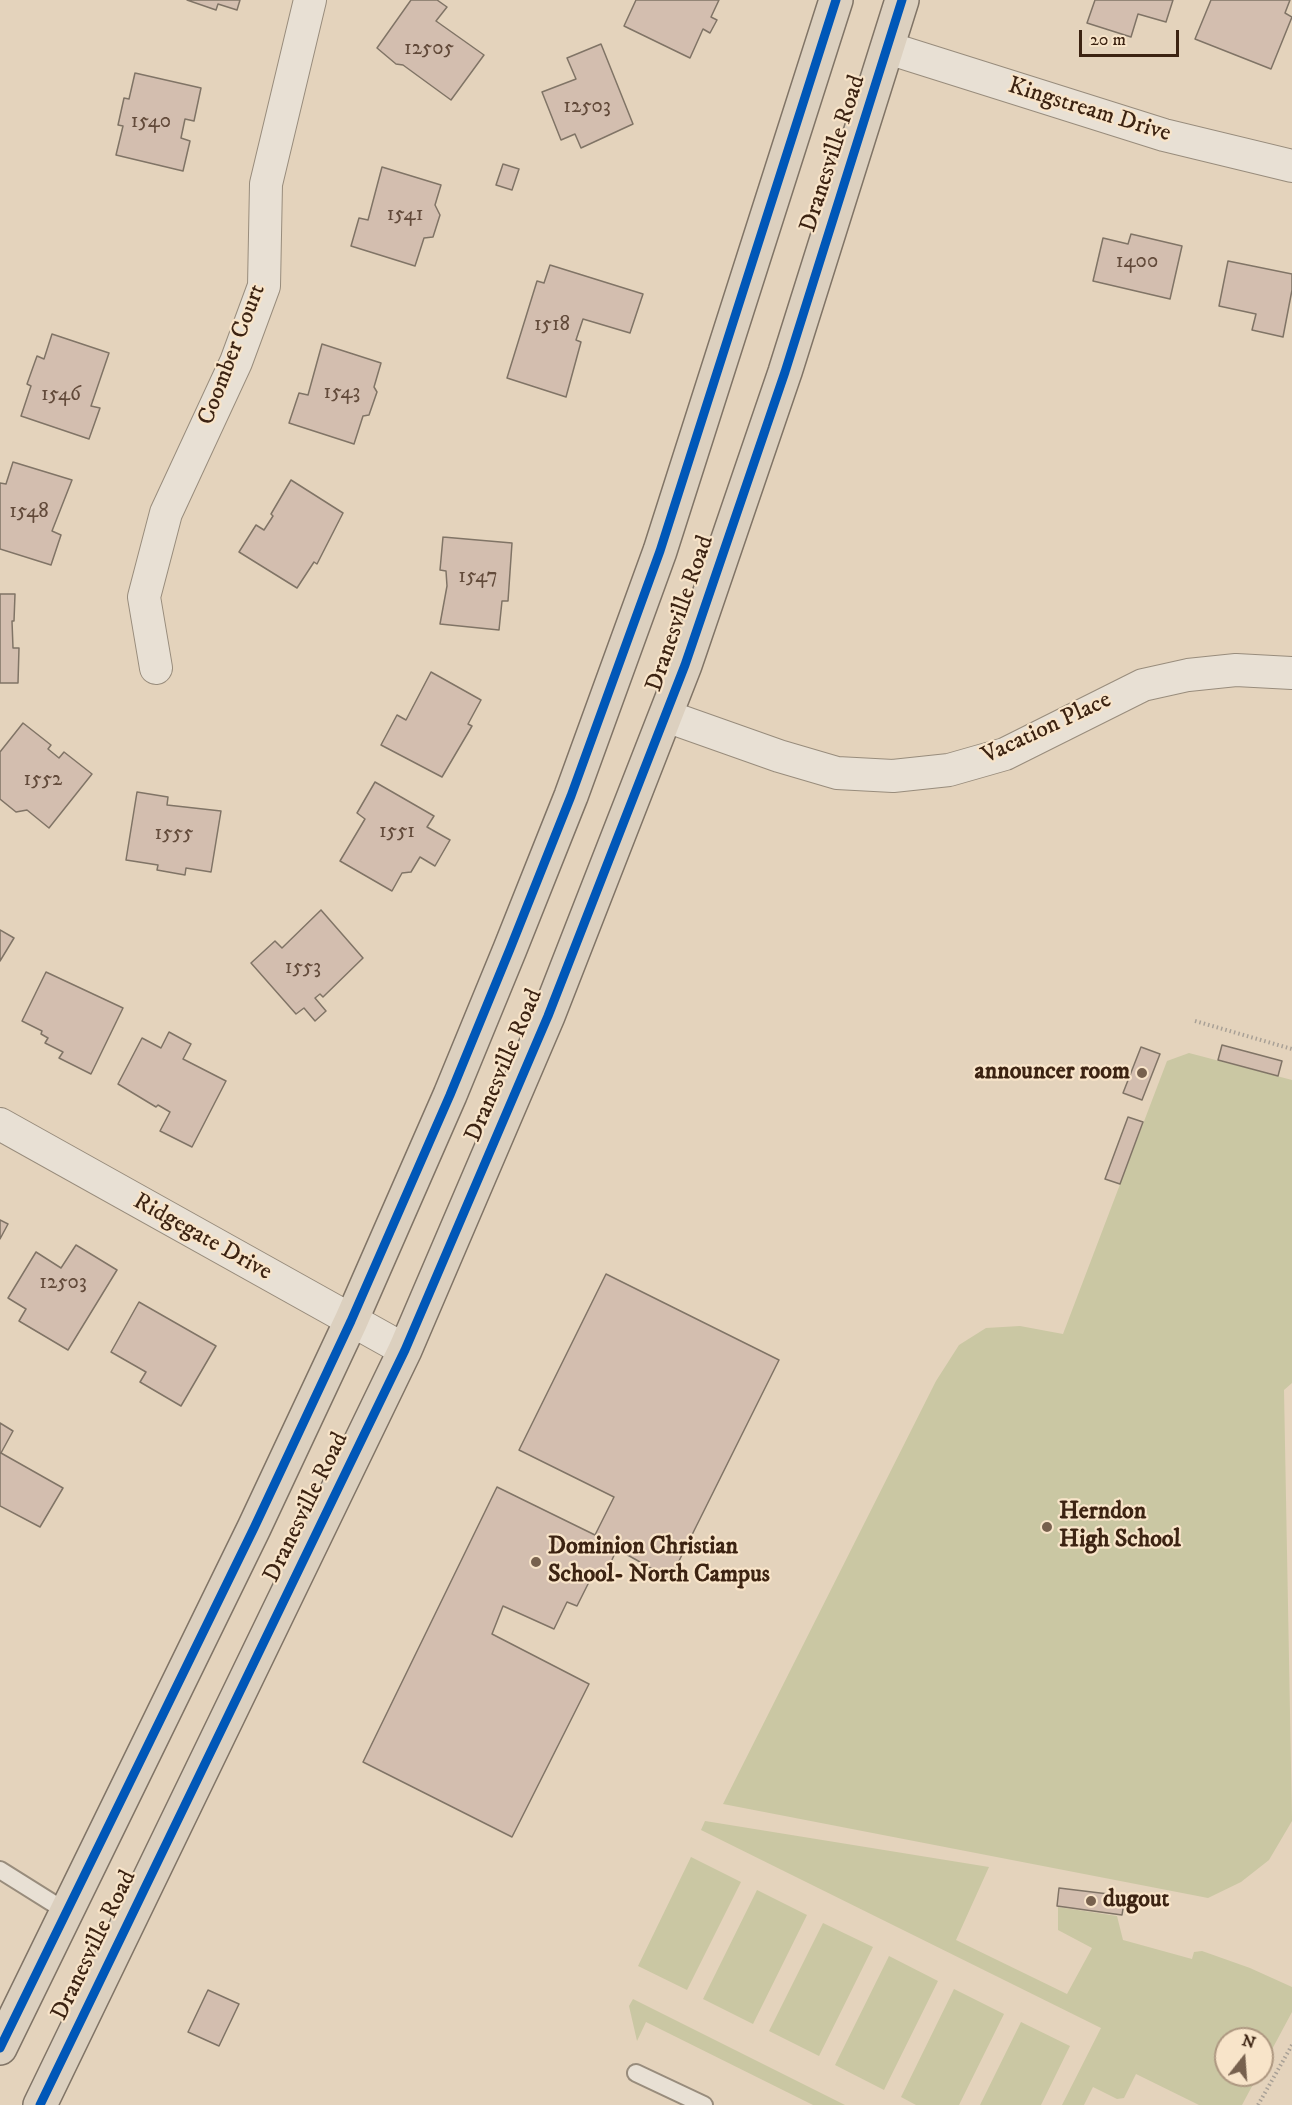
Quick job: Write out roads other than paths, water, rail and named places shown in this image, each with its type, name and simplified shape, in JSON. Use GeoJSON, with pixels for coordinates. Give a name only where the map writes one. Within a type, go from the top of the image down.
{"type":"FeatureCollection","features":[{"type":"Feature","properties":{"kind":"main road","name":"Dranesville Road"},"geometry":{"type":"LineString","coordinates":[[0,2048],[254,1528],[351,1321],[450,1095],[574,786],[663,540],[836,0]]}},
{"type":"Feature","properties":{"kind":"main road","name":"Dranesville Road"},"geometry":{"type":"LineString","coordinates":[[40,2105],[405,1350],[553,1005],[666,716],[765,433],[902,0]]}},
{"type":"Feature","properties":{"kind":"street","name":"Coomber Court"},"geometry":{"type":"LineString","coordinates":[[156,668],[144,597],[166,513],[236,362],[264,286],[266,184],[310,0]]}},
{"type":"Feature","properties":{"kind":"street","name":"Kingstream Drive"},"geometry":{"type":"LineString","coordinates":[[888,48],[1164,135],[1292,166]]}},
{"type":"Feature","properties":{"kind":"street","name":"Vacation Place"},"geometry":{"type":"LineString","coordinates":[[666,716],[779,756],[837,773],[893,776],[949,770],[1005,754],[1143,685],[1188,675],[1227,671],[1292,673]]}},
{"type":"Feature","properties":{"kind":"street","name":"Ridgegate Drive"},"geometry":{"type":"LineString","coordinates":[[0,1124],[405,1350]]}},
{"type":"Feature","properties":{"kind":"lane"},"geometry":{"type":"LineString","coordinates":[[0,1870],[67,1911]]}},
{"type":"Feature","properties":{"kind":"lane"},"geometry":{"type":"LineString","coordinates":[[636,2073],[704,2105]]}},
{"type":"Feature","properties":{"kind":"place","name":"announcer room"},"geometry":{"type":"Point","coordinates":[1142,1073]}},
{"type":"Feature","properties":{"kind":"place","name":"Herndon High School"},"geometry":{"type":"Point","coordinates":[1047,1527]}},
{"type":"Feature","properties":{"kind":"place","name":"Dominion Christian School- North Campus"},"geometry":{"type":"Point","coordinates":[536,1562]}},
{"type":"Feature","properties":{"kind":"place","name":"dugout"},"geometry":{"type":"Point","coordinates":[1091,1901]}}]}
